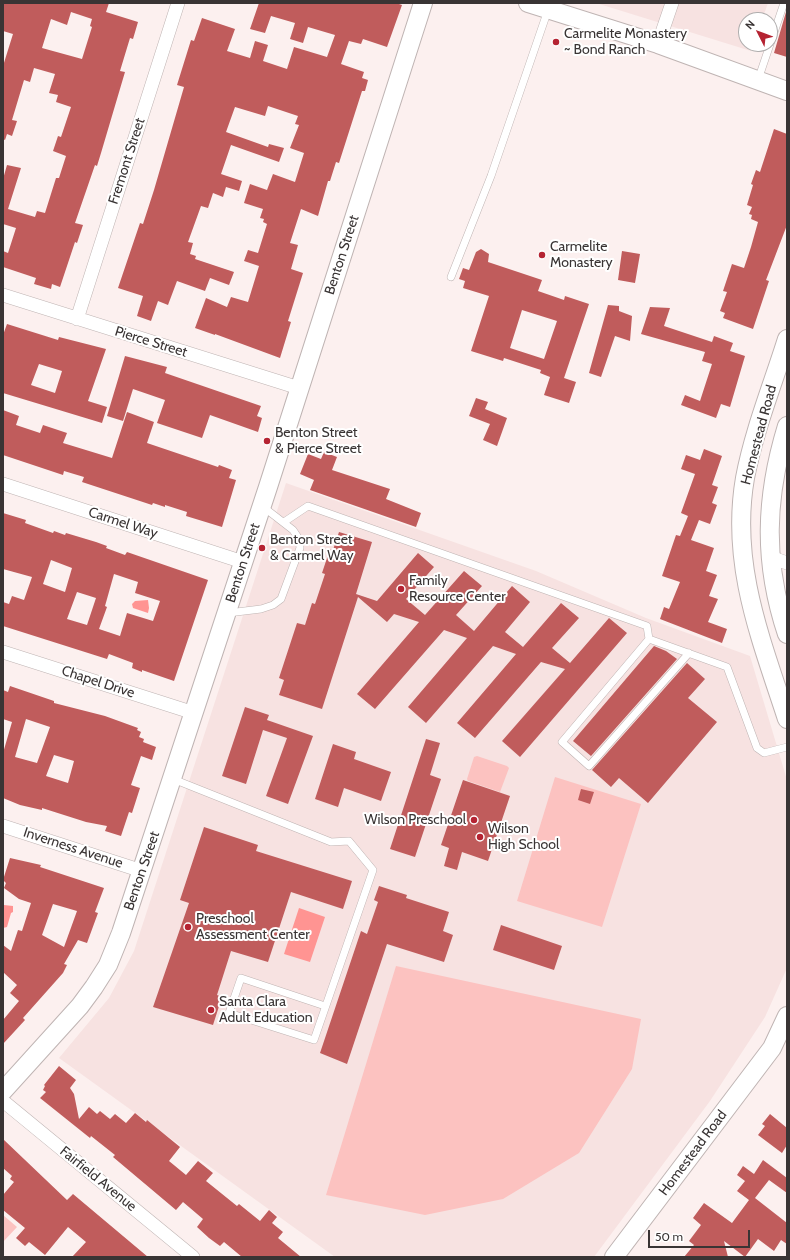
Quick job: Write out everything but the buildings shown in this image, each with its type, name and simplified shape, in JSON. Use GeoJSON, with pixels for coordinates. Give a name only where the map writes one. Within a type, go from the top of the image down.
{"type":"FeatureCollection","features":[{"type":"Feature","properties":{"kind":"main road","name":"Benton Street"},"geometry":{"type":"LineString","coordinates":[[3,1091],[80,1006],[108,964],[142,871],[173,779],[423,3]]}},
{"type":"Feature","properties":{"kind":"main road"},"geometry":{"type":"LineString","coordinates":[[528,3],[658,44],[787,91]]}},
{"type":"Feature","properties":{"kind":"main road","name":"Homestead Road"},"geometry":{"type":"LineString","coordinates":[[787,339],[745,478],[742,512],[742,553],[747,590],[787,719]]}},
{"type":"Feature","properties":{"kind":"main road","name":"Homestead Road"},"geometry":{"type":"LineString","coordinates":[[787,426],[775,470],[770,502],[779,560],[773,579],[787,634]]}},
{"type":"Feature","properties":{"kind":"main road","name":"Homestead Road"},"geometry":{"type":"LineString","coordinates":[[614,1257],[772,1048],[787,1016]]}},
{"type":"Feature","properties":{"kind":"main road","name":"Homestead Road"},"geometry":{"type":"LineString","coordinates":[[772,1048],[787,1037]]}},
{"type":"Feature","properties":{"kind":"street","name":"Fremont Street"},"geometry":{"type":"LineString","coordinates":[[77,319],[178,3]]}},
{"type":"Feature","properties":{"kind":"street"},"geometry":{"type":"LineString","coordinates":[[658,44],[672,3]]}},
{"type":"Feature","properties":{"kind":"street","name":"Pierce Street"},"geometry":{"type":"LineString","coordinates":[[3,295],[299,388]]}},
{"type":"Feature","properties":{"kind":"street","name":"Carmel Way"},"geometry":{"type":"LineString","coordinates":[[3,484],[243,562]]}},
{"type":"Feature","properties":{"kind":"street","name":"Chapel Drive"},"geometry":{"type":"LineString","coordinates":[[3,652],[194,713]]}},
{"type":"Feature","properties":{"kind":"street","name":"Inverness Avenue"},"geometry":{"type":"LineString","coordinates":[[3,826],[142,871]]}},
{"type":"Feature","properties":{"kind":"street","name":"Fairfield Avenue"},"geometry":{"type":"LineString","coordinates":[[3,1101],[193,1257]]}},
{"type":"Feature","properties":{"kind":"lane"},"geometry":{"type":"LineString","coordinates":[[758,80],[784,3]]}},
{"type":"Feature","properties":{"kind":"lane"},"geometry":{"type":"LineString","coordinates":[[451,277],[492,176],[548,9]]}},
{"type":"Feature","properties":{"kind":"lane"},"geometry":{"type":"LineString","coordinates":[[226,613],[261,609],[273,605],[281,599],[300,548],[298,539],[293,530],[262,505]]}},
{"type":"Feature","properties":{"kind":"lane"},"geometry":{"type":"LineString","coordinates":[[284,522],[308,506],[647,626],[649,639],[562,742],[590,766],[689,653]]}},
{"type":"Feature","properties":{"kind":"lane"},"geometry":{"type":"LineString","coordinates":[[649,639],[727,667],[757,748],[764,753],[787,747]]}},
{"type":"Feature","properties":{"kind":"lane"},"geometry":{"type":"LineString","coordinates":[[173,779],[331,842],[348,841],[373,870],[314,1040],[229,1013],[240,978],[325,1006]]}},
{"type":"Feature","properties":{"kind":"shaded area"},"geometry":{"type":"Polygon","coordinates":[[[596,3],[768,3],[765,12],[738,12],[738,47],[596,3]]]}},
{"type":"Feature","properties":{"kind":"shaded area","name":"Wilson High School"},"geometry":{"type":"Polygon","coordinates":[[[286,483],[536,571],[646,618],[750,656],[787,780],[787,968],[765,1017],[710,1101],[594,1257],[335,1257],[59,1058],[109,998],[134,951],[286,483]]]}},
{"type":"Feature","properties":{"kind":"shaded area"},"geometry":{"type":"Polygon","coordinates":[[[148,600],[148,613],[133,608],[132,604],[135,601],[148,600]]]}},
{"type":"Feature","properties":{"kind":"shaded area"},"geometry":{"type":"Polygon","coordinates":[[[477,756],[509,768],[500,792],[468,781],[467,779],[474,757],[477,756]]]}},
{"type":"Feature","properties":{"kind":"shaded area"},"geometry":{"type":"Polygon","coordinates":[[[555,777],[641,804],[602,927],[517,901],[555,777]]]}},
{"type":"Feature","properties":{"kind":"shaded area"},"geometry":{"type":"Polygon","coordinates":[[[3,906],[13,906],[13,912],[11,913],[7,927],[3,928],[3,906]]]}},
{"type":"Feature","properties":{"kind":"shaded area"},"geometry":{"type":"Polygon","coordinates":[[[299,908],[325,917],[310,962],[284,954],[299,908]]]}},
{"type":"Feature","properties":{"kind":"shaded area"},"geometry":{"type":"Polygon","coordinates":[[[396,966],[641,1019],[632,1069],[579,1153],[503,1199],[425,1215],[326,1195],[396,966]]]}},
{"type":"Feature","properties":{"kind":"shaded area"},"geometry":{"type":"Polygon","coordinates":[[[3,1215],[17,1227],[3,1242],[3,1215]]]}},
{"type":"Feature","properties":{"kind":"place","name":"Carmelite Monastery ~ Bond Ranch"},"geometry":{"type":"Point","coordinates":[556,42]}},
{"type":"Feature","properties":{"kind":"place","name":"Carmelite Monastery"},"geometry":{"type":"Point","coordinates":[542,255]}},
{"type":"Feature","properties":{"kind":"place","name":"Benton Street & Pierce Street"},"geometry":{"type":"Point","coordinates":[267,441]}},
{"type":"Feature","properties":{"kind":"place","name":"Benton Street & Carmel Way"},"geometry":{"type":"Point","coordinates":[262,548]}},
{"type":"Feature","properties":{"kind":"place","name":"Family Resource Center"},"geometry":{"type":"Point","coordinates":[401,589]}},
{"type":"Feature","properties":{"kind":"place","name":"Wilson Preschool"},"geometry":{"type":"Point","coordinates":[474,820]}},
{"type":"Feature","properties":{"kind":"place","name":"Wilson High School"},"geometry":{"type":"Point","coordinates":[480,837]}},
{"type":"Feature","properties":{"kind":"place","name":"Preschool Assessment Center"},"geometry":{"type":"Point","coordinates":[188,927]}},
{"type":"Feature","properties":{"kind":"place","name":"Santa Clara Adult Education"},"geometry":{"type":"Point","coordinates":[211,1010]}}]}
